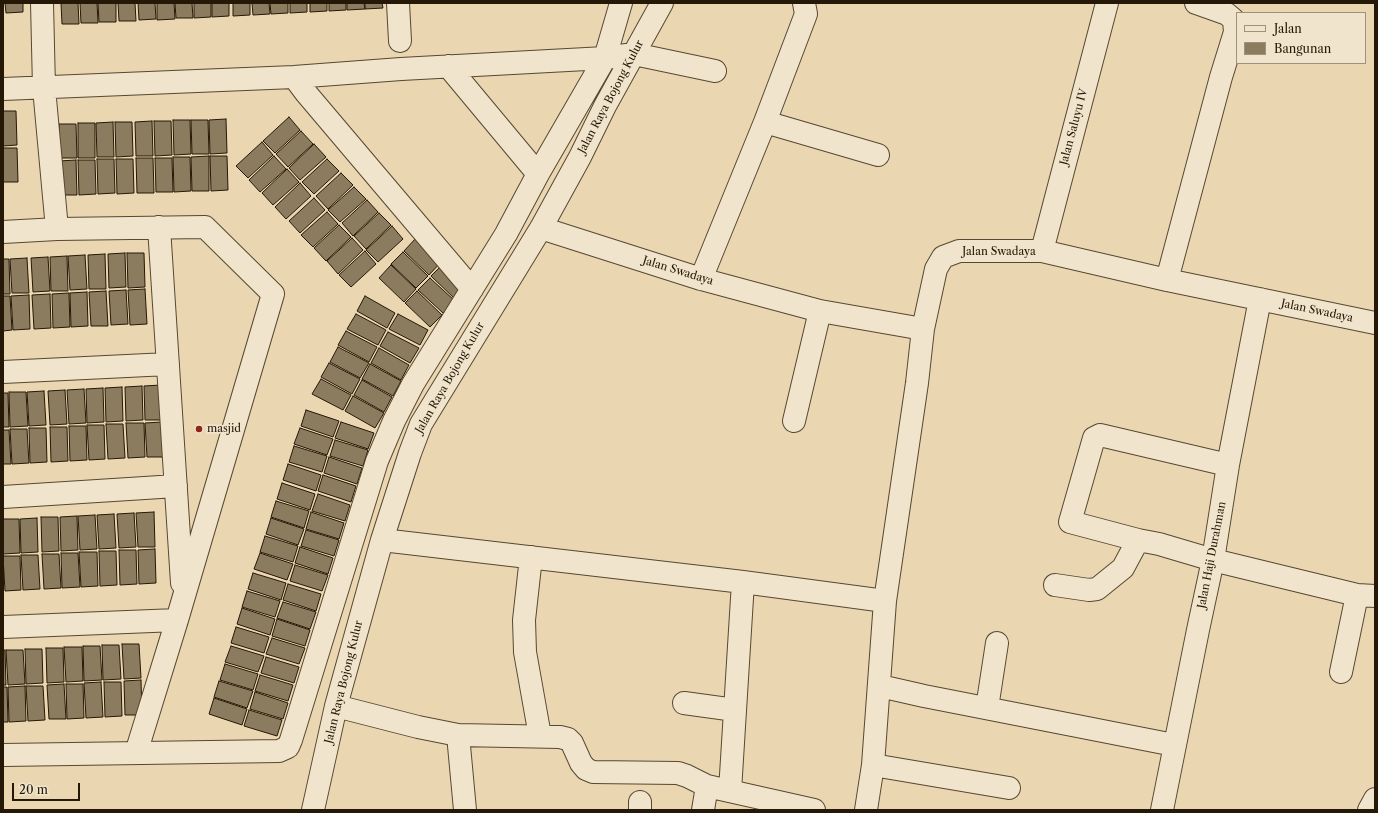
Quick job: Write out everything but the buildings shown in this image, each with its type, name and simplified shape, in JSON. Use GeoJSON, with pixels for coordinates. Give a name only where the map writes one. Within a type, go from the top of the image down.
{"type":"FeatureCollection","features":[{"type":"Feature","properties":{"kind":"street"},"geometry":{"type":"LineString","coordinates":[[42,3],[44,88],[57,229]]}},
{"type":"Feature","properties":{"kind":"street"},"geometry":{"type":"LineString","coordinates":[[398,3],[400,41]]}},
{"type":"Feature","properties":{"kind":"street"},"geometry":{"type":"LineString","coordinates":[[3,754],[279,752],[288,747],[377,461],[394,421],[413,384],[506,234],[538,174],[605,58],[621,3]]}},
{"type":"Feature","properties":{"kind":"street","name":"Jalan Raya Bojong Kulur"},"geometry":{"type":"LineString","coordinates":[[313,810],[336,706],[382,540],[421,424],[541,228],[580,157],[605,106],[662,3]]}},
{"type":"Feature","properties":{"kind":"street"},"geometry":{"type":"LineString","coordinates":[[701,279],[765,122],[806,14],[804,3]]}},
{"type":"Feature","properties":{"kind":"street","name":"Jalan Saluyu IV"},"geometry":{"type":"LineString","coordinates":[[1042,252],[1107,3]]}},
{"type":"Feature","properties":{"kind":"street"},"geometry":{"type":"LineString","coordinates":[[1167,280],[1221,77],[1235,32],[1234,20],[1227,14],[1196,3]]}},
{"type":"Feature","properties":{"kind":"street"},"geometry":{"type":"LineString","coordinates":[[3,89],[294,77],[448,66],[605,58],[634,54],[716,71]]}},
{"type":"Feature","properties":{"kind":"street"},"geometry":{"type":"LineString","coordinates":[[448,66],[538,174]]}},
{"type":"Feature","properties":{"kind":"street"},"geometry":{"type":"LineString","coordinates":[[294,77],[472,288]]}},
{"type":"Feature","properties":{"kind":"street"},"geometry":{"type":"LineString","coordinates":[[765,122],[878,155]]}},
{"type":"Feature","properties":{"kind":"street"},"geometry":{"type":"LineString","coordinates":[[159,227],[183,598]]}},
{"type":"Feature","properties":{"kind":"street"},"geometry":{"type":"LineString","coordinates":[[3,232],[57,229],[205,227],[273,294],[177,620],[136,753]]}},
{"type":"Feature","properties":{"kind":"street","name":"Jalan Swadaya"},"geometry":{"type":"LineString","coordinates":[[541,228],[701,279],[820,311],[924,328],[936,269],[943,257],[959,251],[1042,252],[1167,280],[1375,323]]}},
{"type":"Feature","properties":{"kind":"street","name":"Jalan Haji Durahman"},"geometry":{"type":"LineString","coordinates":[[1162,810],[1174,744],[1214,560],[1228,465],[1260,299]]}},
{"type":"Feature","properties":{"kind":"street"},"geometry":{"type":"LineString","coordinates":[[794,421],[820,311]]}},
{"type":"Feature","properties":{"kind":"street"},"geometry":{"type":"LineString","coordinates":[[866,810],[873,765],[880,686],[885,601],[924,328]]}},
{"type":"Feature","properties":{"kind":"street"},"geometry":{"type":"LineString","coordinates":[[3,372],[168,364]]}},
{"type":"Feature","properties":{"kind":"street"},"geometry":{"type":"LineString","coordinates":[[1228,465],[1100,435],[1094,438],[1070,522],[1159,544],[1214,560],[1366,595],[1341,672]]}},
{"type":"Feature","properties":{"kind":"street"},"geometry":{"type":"LineString","coordinates":[[3,497],[176,486]]}},
{"type":"Feature","properties":{"kind":"street"},"geometry":{"type":"LineString","coordinates":[[382,540],[743,582],[885,601]]}},
{"type":"Feature","properties":{"kind":"street"},"geometry":{"type":"LineString","coordinates":[[1055,585],[1090,590],[1097,589],[1123,568],[1138,540]]}},
{"type":"Feature","properties":{"kind":"street"},"geometry":{"type":"LineString","coordinates":[[531,557],[524,620],[525,652],[540,736]]}},
{"type":"Feature","properties":{"kind":"street"},"geometry":{"type":"LineString","coordinates":[[730,791],[743,582]]}},
{"type":"Feature","properties":{"kind":"street"},"geometry":{"type":"LineString","coordinates":[[3,627],[177,620]]}},
{"type":"Feature","properties":{"kind":"street"},"geometry":{"type":"LineString","coordinates":[[987,708],[997,643]]}},
{"type":"Feature","properties":{"kind":"street"},"geometry":{"type":"LineString","coordinates":[[880,686],[924,696],[1174,744]]}},
{"type":"Feature","properties":{"kind":"street"},"geometry":{"type":"LineString","coordinates":[[684,703],[735,710]]}},
{"type":"Feature","properties":{"kind":"street"},"geometry":{"type":"LineString","coordinates":[[336,706],[418,727],[458,735],[560,737],[568,739],[572,743],[581,763],[586,769],[593,772],[678,773],[707,786],[814,810]]}},
{"type":"Feature","properties":{"kind":"street"},"geometry":{"type":"LineString","coordinates":[[458,735],[465,810]]}},
{"type":"Feature","properties":{"kind":"street"},"geometry":{"type":"LineString","coordinates":[[873,765],[1009,788]]}},
{"type":"Feature","properties":{"kind":"street"},"geometry":{"type":"LineString","coordinates":[[703,810],[707,786]]}},
{"type":"Feature","properties":{"kind":"street"},"geometry":{"type":"LineString","coordinates":[[1369,810],[1375,799]]}},
{"type":"Feature","properties":{"kind":"place","name":"masjid"},"geometry":{"type":"Point","coordinates":[199,429]}}]}
